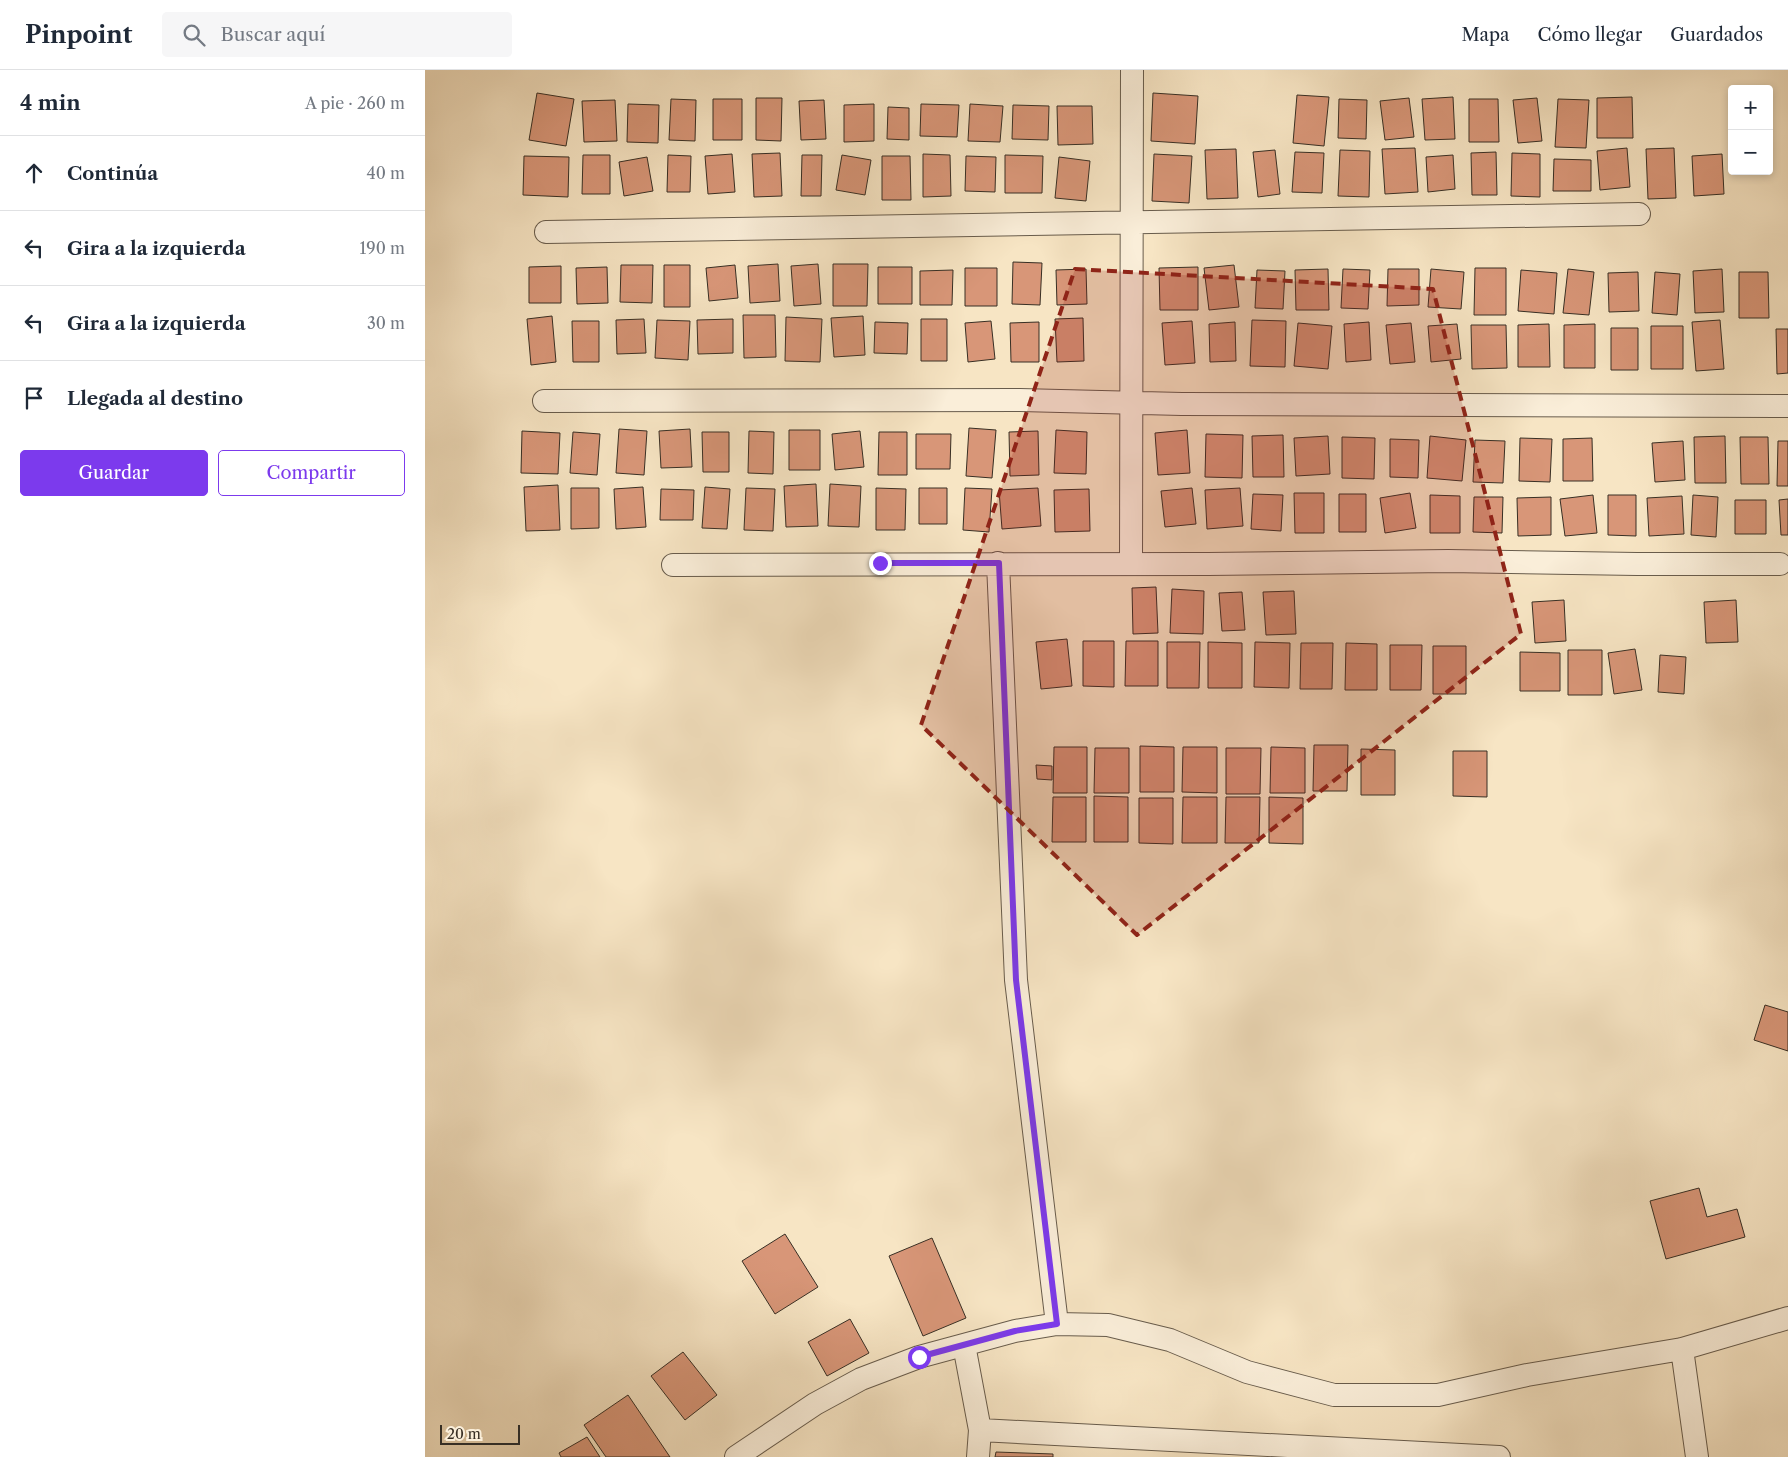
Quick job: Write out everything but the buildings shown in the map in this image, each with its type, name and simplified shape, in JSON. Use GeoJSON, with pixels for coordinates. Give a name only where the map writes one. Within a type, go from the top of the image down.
{"type":"FeatureCollection","features":[{"type":"Feature","properties":{"kind":"street"},"geometry":{"type":"LineString","coordinates":[[1131,564],[1132,70]]}},
{"type":"Feature","properties":{"kind":"street"},"geometry":{"type":"LineString","coordinates":[[546,232],[1639,214]]}},
{"type":"Feature","properties":{"kind":"street"},"geometry":{"type":"LineString","coordinates":[[544,401],[1020,400],[1132,403],[1788,406]]}},
{"type":"Feature","properties":{"kind":"street"},"geometry":{"type":"LineString","coordinates":[[673,565],[1448,561],[1780,564]]}},
{"type":"Feature","properties":{"kind":"street"},"geometry":{"type":"LineString","coordinates":[[999,563],[1016,980],[1057,1324]]}},
{"type":"Feature","properties":{"kind":"street"},"geometry":{"type":"LineString","coordinates":[[736,1457],[815,1404],[861,1378],[919,1357],[1015,1331],[1057,1324],[1108,1325],[1170,1340],[1247,1372],[1334,1395],[1438,1395],[1527,1375],[1682,1349],[1788,1318]]}},
{"type":"Feature","properties":{"kind":"street"},"geometry":{"type":"LineString","coordinates":[[964,1345],[980,1430],[979,1457]]}},
{"type":"Feature","properties":{"kind":"street"},"geometry":{"type":"LineString","coordinates":[[1682,1349],[1697,1457]]}},
{"type":"Feature","properties":{"kind":"street"},"geometry":{"type":"LineString","coordinates":[[980,1430],[1499,1457]]}},
{"type":"Feature","properties":{"kind":"highlighted area"},"geometry":{"type":"Polygon","coordinates":[[[1075,269],[1433,289],[1521,634],[1137,935],[921,725],[1075,269]]]}},
{"type":"Feature","properties":{"kind":"route"},"geometry":{"type":"LineString","coordinates":[[880,563],[999,563],[1016,980],[1057,1324],[1015,1331],[919,1357]]}}]}
